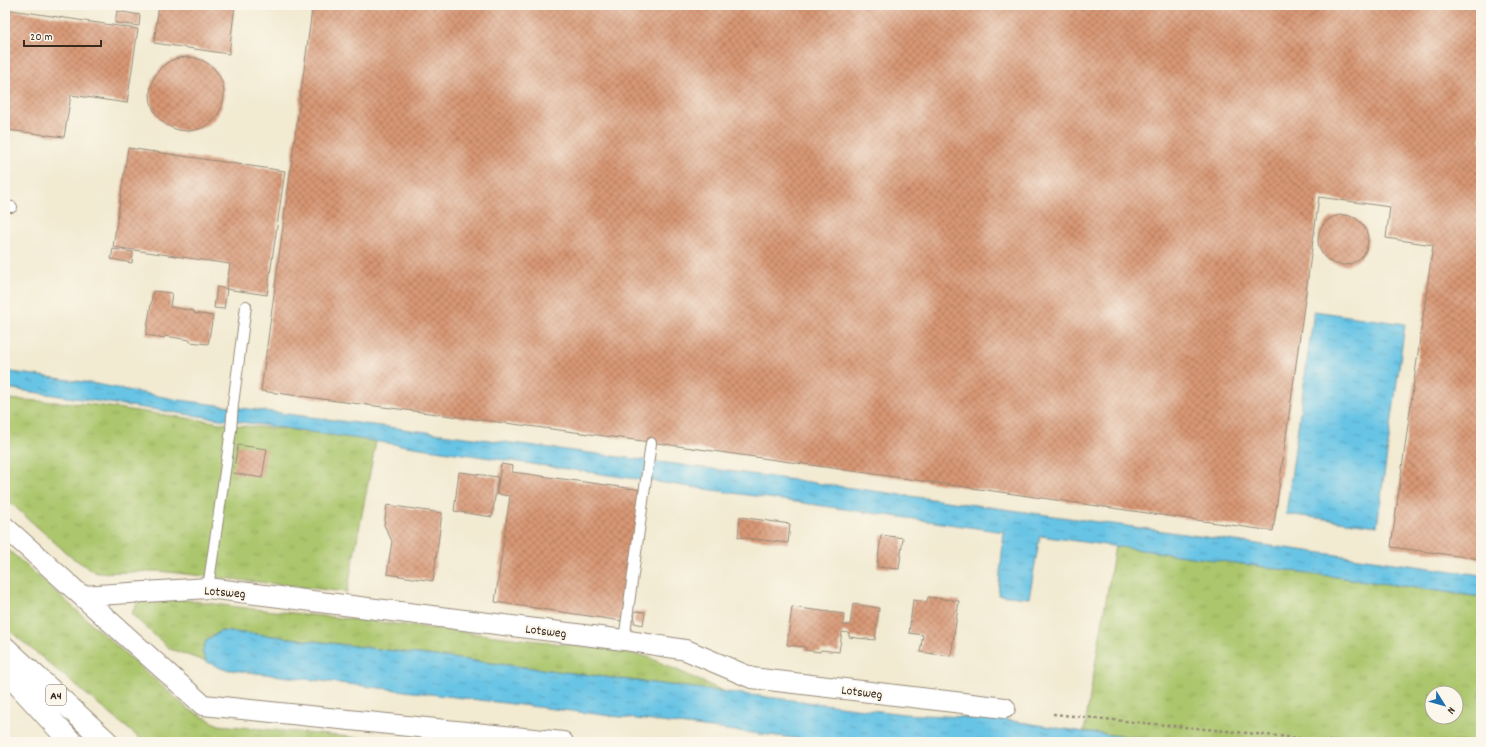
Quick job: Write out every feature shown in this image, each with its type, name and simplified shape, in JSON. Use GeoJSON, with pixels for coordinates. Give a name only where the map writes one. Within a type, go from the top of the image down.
{"type":"FeatureCollection","features":[{"type":"Feature","properties":{"kind":"highway","name":"A4"},"geometry":{"type":"LineString","coordinates":[[5,648],[107,742]]}},
{"type":"Feature","properties":{"kind":"highway","name":"A4"},"geometry":{"type":"LineString","coordinates":[[5,670],[71,742]]}},
{"type":"Feature","properties":{"kind":"street"},"geometry":{"type":"LineString","coordinates":[[5,527],[203,705],[563,742]]}},
{"type":"Feature","properties":{"kind":"street","name":"Lotsweg"},"geometry":{"type":"LineString","coordinates":[[82,596],[208,588],[624,640],[686,650],[752,678],[1005,708]]}},
{"type":"Feature","properties":{"kind":"lane"},"geometry":{"type":"LineString","coordinates":[[208,588],[231,430],[246,306]]}},
{"type":"Feature","properties":{"kind":"lane"},"geometry":{"type":"LineString","coordinates":[[624,640],[651,444]]}},
{"type":"Feature","properties":{"kind":"path"},"geometry":{"type":"LineString","coordinates":[[1053,714],[1338,742]]}},
{"type":"Feature","properties":{"kind":"green space"},"geometry":{"type":"Polygon","coordinates":[[[5,399],[88,404],[242,426],[377,436],[347,592],[159,571],[97,573],[71,557],[5,498],[5,399]]]}},
{"type":"Feature","properties":{"kind":"green space"},"geometry":{"type":"Polygon","coordinates":[[[1115,546],[1481,597],[1481,742],[1175,742],[1084,732],[1115,546]]]}},
{"type":"Feature","properties":{"kind":"green space"},"geometry":{"type":"Polygon","coordinates":[[[5,547],[188,709],[219,725],[406,742],[144,742],[5,627],[5,547]]]}},
{"type":"Feature","properties":{"kind":"green space"},"geometry":{"type":"Polygon","coordinates":[[[177,599],[612,650],[648,657],[725,692],[257,634],[220,631],[206,641],[202,652],[207,662],[170,649],[131,614],[138,602],[177,599]]]}},
{"type":"Feature","properties":{"kind":"water"},"geometry":{"type":"Polygon","coordinates":[[[1314,311],[1405,324],[1377,526],[1286,514],[1314,311]]]}},
{"type":"Feature","properties":{"kind":"water"},"geometry":{"type":"Polygon","coordinates":[[[5,371],[91,383],[179,400],[736,472],[1481,575],[1481,597],[1040,536],[1029,598],[998,595],[1004,532],[5,388],[5,371]]]}},
{"type":"Feature","properties":{"kind":"water"},"geometry":{"type":"Polygon","coordinates":[[[220,631],[257,634],[904,714],[984,718],[990,712],[1001,713],[1006,720],[1084,732],[1175,742],[827,742],[223,669],[207,662],[202,652],[206,641],[220,631]]]}},
{"type":"Feature","properties":{"kind":"building"},"geometry":{"type":"Polygon","coordinates":[[[159,5],[235,5],[229,54],[154,43],[159,5]]]}},
{"type":"Feature","properties":{"kind":"building"},"geometry":{"type":"Polygon","coordinates":[[[281,5],[1481,5],[1481,559],[1391,547],[1433,245],[1386,238],[1390,207],[1319,197],[1273,531],[643,441],[261,391],[312,10],[281,5]]]}},
{"type":"Feature","properties":{"kind":"building"},"geometry":{"type":"Polygon","coordinates":[[[5,9],[138,29],[127,103],[71,95],[64,137],[7,130],[5,141],[5,9]]]}},
{"type":"Feature","properties":{"kind":"building"},"geometry":{"type":"Polygon","coordinates":[[[117,11],[140,15],[139,26],[115,23],[117,11]]]}},
{"type":"Feature","properties":{"kind":"building"},"geometry":{"type":"Polygon","coordinates":[[[180,57],[194,57],[208,63],[218,73],[224,87],[222,108],[218,115],[208,125],[194,131],[180,131],[166,125],[156,115],[150,101],[150,87],[156,73],[166,63],[180,57]]]}},
{"type":"Feature","properties":{"kind":"building"},"geometry":{"type":"Polygon","coordinates":[[[128,148],[285,171],[267,295],[226,289],[230,264],[113,247],[128,148]]]}},
{"type":"Feature","properties":{"kind":"building"},"geometry":{"type":"Polygon","coordinates":[[[1348,215],[1353,216],[1361,222],[1367,230],[1367,250],[1361,258],[1353,264],[1338,265],[1333,264],[1325,258],[1319,250],[1318,235],[1319,230],[1325,222],[1333,216],[1348,215]]]}},
{"type":"Feature","properties":{"kind":"building"},"geometry":{"type":"Polygon","coordinates":[[[113,249],[133,252],[132,263],[111,259],[113,249]]]}},
{"type":"Feature","properties":{"kind":"building"},"geometry":{"type":"Polygon","coordinates":[[[217,287],[227,289],[224,309],[214,308],[217,287]]]}},
{"type":"Feature","properties":{"kind":"building"},"geometry":{"type":"Polygon","coordinates":[[[153,291],[172,293],[170,307],[213,316],[208,344],[190,342],[190,340],[165,336],[164,338],[146,335],[153,291]]]}},
{"type":"Feature","properties":{"kind":"building"},"geometry":{"type":"Polygon","coordinates":[[[238,445],[267,449],[262,478],[233,473],[238,445]]]}},
{"type":"Feature","properties":{"kind":"building"},"geometry":{"type":"Polygon","coordinates":[[[501,464],[513,466],[512,472],[642,490],[622,621],[495,602],[510,496],[497,494],[501,464]]]}},
{"type":"Feature","properties":{"kind":"building"},"geometry":{"type":"Polygon","coordinates":[[[459,472],[498,477],[492,517],[454,511],[459,472]]]}},
{"type":"Feature","properties":{"kind":"building"},"geometry":{"type":"Polygon","coordinates":[[[387,505],[442,513],[433,581],[387,574],[392,541],[384,525],[387,505]]]}},
{"type":"Feature","properties":{"kind":"building"},"geometry":{"type":"Polygon","coordinates":[[[740,517],[790,524],[788,543],[738,537],[740,517]]]}},
{"type":"Feature","properties":{"kind":"building"},"geometry":{"type":"Polygon","coordinates":[[[881,535],[903,538],[899,569],[877,567],[881,535]]]}},
{"type":"Feature","properties":{"kind":"building"},"geometry":{"type":"Polygon","coordinates":[[[928,597],[959,601],[951,656],[920,652],[923,635],[909,633],[913,600],[927,602],[928,597]]]}},
{"type":"Feature","properties":{"kind":"building"},"geometry":{"type":"Polygon","coordinates":[[[853,604],[879,608],[875,640],[849,637],[849,633],[842,632],[839,652],[805,650],[805,647],[787,645],[792,607],[844,614],[843,625],[850,625],[853,604]]]}},
{"type":"Feature","properties":{"kind":"building"},"geometry":{"type":"Polygon","coordinates":[[[635,611],[645,612],[643,625],[634,623],[635,611]]]}}]}
